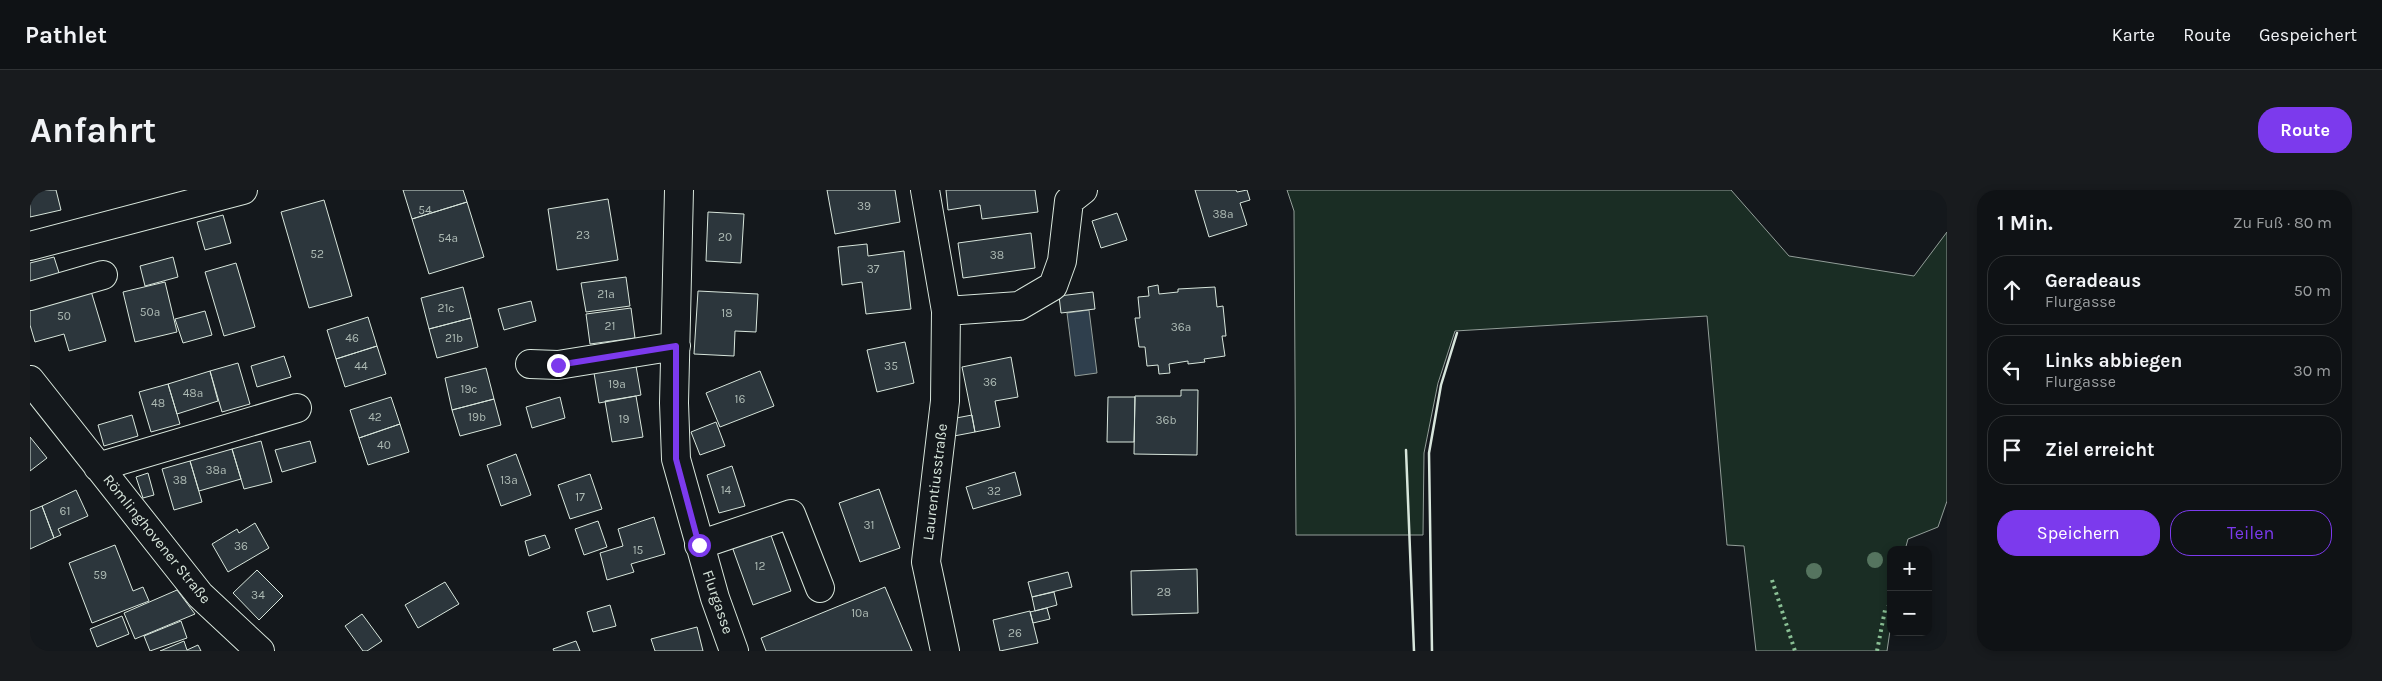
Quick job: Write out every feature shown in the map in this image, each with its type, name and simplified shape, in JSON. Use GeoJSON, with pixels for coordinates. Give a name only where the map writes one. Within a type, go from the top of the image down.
{"type":"FeatureCollection","features":[{"type":"Feature","properties":{"kind":"street"},"geometry":{"type":"LineString","coordinates":[[30,246],[243,190]]}},
{"type":"Feature","properties":{"kind":"street","name":"Flurgasse"},"geometry":{"type":"LineString","coordinates":[[679,190],[676,459],[699,545],[734,651]]}},
{"type":"Feature","properties":{"kind":"street","name":"Laurentiusstraße"},"geometry":{"type":"LineString","coordinates":[[925,190],[946,311],[945,401],[926,562],[945,651]]}},
{"type":"Feature","properties":{"kind":"street"},"geometry":{"type":"LineString","coordinates":[[946,311],[1019,306],[1053,286],[1062,261],[1069,201],[1083,190]]}},
{"type":"Feature","properties":{"kind":"street"},"geometry":{"type":"LineString","coordinates":[[30,296],[103,275]]}},
{"type":"Feature","properties":{"kind":"street"},"geometry":{"type":"LineString","coordinates":[[530,364],[558,365],[676,346]]}},
{"type":"Feature","properties":{"kind":"street","name":"Römlinghovener Straße"},"geometry":{"type":"LineString","coordinates":[[32,387],[200,595],[260,651]]}},
{"type":"Feature","properties":{"kind":"street","name":"Römlinghovener Straße"},"geometry":{"type":"LineString","coordinates":[[98,467],[298,408]]}},
{"type":"Feature","properties":{"kind":"street"},"geometry":{"type":"LineString","coordinates":[[699,545],[791,514],[820,588]]}},
{"type":"Feature","properties":{"kind":"green space"},"geometry":{"type":"Polygon","coordinates":[[[1287,190],[1731,190],[1789,256],[1914,276],[1947,232],[1947,501],[1938,527],[1908,539],[1906,546],[1887,546],[1887,636],[1889,636],[1887,651],[1756,651],[1744,546],[1727,545],[1707,316],[1455,331],[1438,383],[1424,453],[1423,535],[1296,535],[1294,211],[1287,190]]]}},
{"type":"Feature","properties":{"kind":"water"},"geometry":{"type":"Polygon","coordinates":[[[1089,310],[1097,373],[1075,376],[1067,313],[1089,310]]]}},
{"type":"Feature","properties":{"kind":"building"},"geometry":{"type":"Polygon","coordinates":[[[30,190],[56,190],[61,210],[30,217],[30,190]]]}},
{"type":"Feature","properties":{"kind":"building"},"geometry":{"type":"Polygon","coordinates":[[[403,190],[463,190],[467,202],[412,219],[403,190]]]}},
{"type":"Feature","properties":{"kind":"building"},"geometry":{"type":"Polygon","coordinates":[[[827,190],[895,190],[900,222],[835,234],[827,190]]]}},
{"type":"Feature","properties":{"kind":"building"},"geometry":{"type":"Polygon","coordinates":[[[946,190],[1035,190],[1038,212],[982,219],[980,205],[948,210],[946,190]]]}},
{"type":"Feature","properties":{"kind":"building"},"geometry":{"type":"Polygon","coordinates":[[[1195,190],[1236,190],[1237,192],[1247,190],[1250,200],[1240,203],[1247,225],[1209,237],[1195,190]]]}},
{"type":"Feature","properties":{"kind":"building"},"geometry":{"type":"Polygon","coordinates":[[[608,199],[618,260],[557,270],[548,209],[608,199]]]}},
{"type":"Feature","properties":{"kind":"building"},"geometry":{"type":"Polygon","coordinates":[[[324,200],[352,296],[309,308],[281,212],[324,200]]]}},
{"type":"Feature","properties":{"kind":"building"},"geometry":{"type":"Polygon","coordinates":[[[467,202],[484,257],[429,274],[412,219],[467,202]]]}},
{"type":"Feature","properties":{"kind":"building"},"geometry":{"type":"Polygon","coordinates":[[[708,212],[744,214],[741,263],[706,261],[708,212]]]}},
{"type":"Feature","properties":{"kind":"building"},"geometry":{"type":"Polygon","coordinates":[[[1117,213],[1127,240],[1101,248],[1092,221],[1117,213]]]}},
{"type":"Feature","properties":{"kind":"building"},"geometry":{"type":"Polygon","coordinates":[[[223,215],[231,243],[205,250],[197,222],[223,215]]]}},
{"type":"Feature","properties":{"kind":"building"},"geometry":{"type":"Polygon","coordinates":[[[1031,233],[1035,268],[963,278],[958,243],[1031,233]]]}},
{"type":"Feature","properties":{"kind":"building"},"geometry":{"type":"Polygon","coordinates":[[[867,244],[868,256],[904,251],[911,309],[866,314],[862,282],[842,285],[838,247],[867,244]]]}},
{"type":"Feature","properties":{"kind":"building"},"geometry":{"type":"Polygon","coordinates":[[[54,257],[61,279],[30,287],[30,263],[54,257]]]}},
{"type":"Feature","properties":{"kind":"building"},"geometry":{"type":"Polygon","coordinates":[[[173,257],[178,277],[145,286],[140,266],[173,257]]]}},
{"type":"Feature","properties":{"kind":"building"},"geometry":{"type":"Polygon","coordinates":[[[236,263],[255,327],[224,336],[205,272],[236,263]]]}},
{"type":"Feature","properties":{"kind":"building"},"geometry":{"type":"Polygon","coordinates":[[[626,277],[630,306],[586,312],[581,283],[626,277]]]}},
{"type":"Feature","properties":{"kind":"building"},"geometry":{"type":"Polygon","coordinates":[[[165,282],[177,332],[135,342],[123,292],[165,282]]]}},
{"type":"Feature","properties":{"kind":"building"},"geometry":{"type":"Polygon","coordinates":[[[1158,285],[1159,294],[1178,292],[1178,289],[1215,287],[1217,307],[1223,306],[1226,336],[1222,336],[1225,356],[1204,359],[1205,362],[1188,364],[1188,361],[1169,364],[1170,373],[1159,374],[1158,365],[1147,366],[1145,347],[1139,347],[1135,318],[1140,318],[1138,297],[1149,296],[1148,287],[1158,285]]]}},
{"type":"Feature","properties":{"kind":"building"},"geometry":{"type":"Polygon","coordinates":[[[463,287],[471,318],[429,329],[421,298],[463,287]]]}},
{"type":"Feature","properties":{"kind":"building"},"geometry":{"type":"Polygon","coordinates":[[[91,291],[106,341],[69,351],[64,334],[35,342],[30,325],[30,308],[91,291]]]}},
{"type":"Feature","properties":{"kind":"building"},"geometry":{"type":"Polygon","coordinates":[[[698,291],[758,294],[756,332],[735,331],[734,356],[694,354],[698,291]]]}},
{"type":"Feature","properties":{"kind":"building"},"geometry":{"type":"Polygon","coordinates":[[[1093,292],[1095,309],[1061,313],[1059,296],[1093,292]]]}},
{"type":"Feature","properties":{"kind":"building"},"geometry":{"type":"Polygon","coordinates":[[[531,301],[536,321],[504,330],[498,309],[531,301]]]}},
{"type":"Feature","properties":{"kind":"building"},"geometry":{"type":"Polygon","coordinates":[[[631,308],[635,338],[590,344],[586,314],[631,308]]]}},
{"type":"Feature","properties":{"kind":"building"},"geometry":{"type":"Polygon","coordinates":[[[205,311],[212,335],[183,343],[175,319],[205,311]]]}},
{"type":"Feature","properties":{"kind":"building"},"geometry":{"type":"Polygon","coordinates":[[[368,317],[377,346],[336,359],[327,330],[368,317]]]}},
{"type":"Feature","properties":{"kind":"building"},"geometry":{"type":"Polygon","coordinates":[[[471,318],[478,347],[437,358],[429,329],[471,318]]]}},
{"type":"Feature","properties":{"kind":"building"},"geometry":{"type":"Polygon","coordinates":[[[905,342],[914,383],[877,392],[867,350],[905,342]]]}},
{"type":"Feature","properties":{"kind":"building"},"geometry":{"type":"Polygon","coordinates":[[[377,346],[386,374],[345,387],[336,359],[377,346]]]}},
{"type":"Feature","properties":{"kind":"building"},"geometry":{"type":"Polygon","coordinates":[[[284,356],[291,377],[257,387],[251,366],[284,356]]]}},
{"type":"Feature","properties":{"kind":"building"},"geometry":{"type":"Polygon","coordinates":[[[1011,357],[1018,397],[995,401],[1000,427],[975,432],[962,367],[1011,357]]]}},
{"type":"Feature","properties":{"kind":"building"},"geometry":{"type":"Polygon","coordinates":[[[238,363],[250,404],[222,412],[210,371],[238,363]]]}},
{"type":"Feature","properties":{"kind":"building"},"geometry":{"type":"Polygon","coordinates":[[[636,366],[641,395],[599,403],[594,373],[636,366]]]}},
{"type":"Feature","properties":{"kind":"building"},"geometry":{"type":"Polygon","coordinates":[[[486,368],[494,399],[452,410],[445,378],[486,368]]]}},
{"type":"Feature","properties":{"kind":"building"},"geometry":{"type":"Polygon","coordinates":[[[210,371],[218,401],[177,414],[168,384],[210,371]]]}},
{"type":"Feature","properties":{"kind":"building"},"geometry":{"type":"Polygon","coordinates":[[[760,371],[774,406],[720,427],[706,393],[760,371]]]}},
{"type":"Feature","properties":{"kind":"building"},"geometry":{"type":"Polygon","coordinates":[[[168,384],[180,424],[151,432],[139,392],[168,384]]]}},
{"type":"Feature","properties":{"kind":"building"},"geometry":{"type":"Polygon","coordinates":[[[1181,390],[1198,390],[1197,455],[1134,454],[1135,396],[1181,396],[1181,390]]]}},
{"type":"Feature","properties":{"kind":"building"},"geometry":{"type":"Polygon","coordinates":[[[636,396],[643,437],[612,442],[605,401],[636,396]]]}},
{"type":"Feature","properties":{"kind":"building"},"geometry":{"type":"Polygon","coordinates":[[[391,397],[400,424],[359,438],[350,410],[391,397]]]}},
{"type":"Feature","properties":{"kind":"building"},"geometry":{"type":"Polygon","coordinates":[[[560,397],[565,418],[532,428],[526,407],[560,397]]]}},
{"type":"Feature","properties":{"kind":"building"},"geometry":{"type":"Polygon","coordinates":[[[1108,397],[1135,397],[1134,442],[1107,442],[1108,397]]]}},
{"type":"Feature","properties":{"kind":"building"},"geometry":{"type":"Polygon","coordinates":[[[494,399],[501,425],[460,436],[452,410],[494,399]]]}},
{"type":"Feature","properties":{"kind":"building"},"geometry":{"type":"Polygon","coordinates":[[[132,415],[138,436],[104,446],[98,425],[132,415]]]}},
{"type":"Feature","properties":{"kind":"building"},"geometry":{"type":"Polygon","coordinates":[[[972,415],[975,432],[954,436],[951,419],[972,415]]]}},
{"type":"Feature","properties":{"kind":"building"},"geometry":{"type":"Polygon","coordinates":[[[716,422],[725,446],[700,455],[691,432],[716,422]]]}},
{"type":"Feature","properties":{"kind":"building"},"geometry":{"type":"Polygon","coordinates":[[[400,424],[409,452],[368,465],[359,438],[400,424]]]}},
{"type":"Feature","properties":{"kind":"building"},"geometry":{"type":"Polygon","coordinates":[[[30,437],[47,458],[30,471],[30,437]]]}},
{"type":"Feature","properties":{"kind":"building"},"geometry":{"type":"Polygon","coordinates":[[[261,441],[272,482],[244,489],[232,449],[261,441]]]}},
{"type":"Feature","properties":{"kind":"building"},"geometry":{"type":"Polygon","coordinates":[[[310,441],[316,462],[282,472],[275,450],[310,441]]]}},
{"type":"Feature","properties":{"kind":"building"},"geometry":{"type":"Polygon","coordinates":[[[232,449],[241,479],[199,491],[190,461],[232,449]]]}},
{"type":"Feature","properties":{"kind":"building"},"geometry":{"type":"Polygon","coordinates":[[[516,454],[531,495],[501,506],[487,465],[516,454]]]}},
{"type":"Feature","properties":{"kind":"building"},"geometry":{"type":"Polygon","coordinates":[[[190,461],[202,502],[174,510],[162,469],[190,461]]]}},
{"type":"Feature","properties":{"kind":"building"},"geometry":{"type":"Polygon","coordinates":[[[732,466],[745,506],[719,513],[707,475],[732,466]]]}},
{"type":"Feature","properties":{"kind":"building"},"geometry":{"type":"Polygon","coordinates":[[[1015,472],[1021,495],[973,509],[966,487],[1015,472]]]}},
{"type":"Feature","properties":{"kind":"building"},"geometry":{"type":"Polygon","coordinates":[[[148,473],[154,495],[143,498],[136,477],[148,473]]]}},
{"type":"Feature","properties":{"kind":"building"},"geometry":{"type":"Polygon","coordinates":[[[590,474],[602,509],[570,519],[558,485],[590,474]]]}},
{"type":"Feature","properties":{"kind":"building"},"geometry":{"type":"Polygon","coordinates":[[[879,489],[900,548],[860,562],[839,503],[879,489]]]}},
{"type":"Feature","properties":{"kind":"building"},"geometry":{"type":"Polygon","coordinates":[[[76,490],[88,516],[58,529],[61,535],[54,538],[42,506],[76,490]]]}},
{"type":"Feature","properties":{"kind":"building"},"geometry":{"type":"Polygon","coordinates":[[[42,506],[54,538],[30,549],[30,511],[42,506]]]}},
{"type":"Feature","properties":{"kind":"building"},"geometry":{"type":"Polygon","coordinates":[[[654,517],[665,554],[631,564],[634,572],[607,580],[600,553],[623,546],[618,529],[654,517]]]}},
{"type":"Feature","properties":{"kind":"building"},"geometry":{"type":"Polygon","coordinates":[[[598,521],[607,547],[584,555],[575,529],[598,521]]]}},
{"type":"Feature","properties":{"kind":"building"},"geometry":{"type":"Polygon","coordinates":[[[255,523],[269,548],[228,572],[212,544],[237,529],[239,533],[255,523]]]}},
{"type":"Feature","properties":{"kind":"building"},"geometry":{"type":"Polygon","coordinates":[[[768,527],[791,591],[753,605],[730,541],[768,527]]]}},
{"type":"Feature","properties":{"kind":"building"},"geometry":{"type":"Polygon","coordinates":[[[545,535],[550,548],[529,556],[525,541],[545,535]]]}},
{"type":"Feature","properties":{"kind":"building"},"geometry":{"type":"Polygon","coordinates":[[[115,545],[133,591],[143,587],[149,601],[92,623],[69,563],[115,545]]]}},
{"type":"Feature","properties":{"kind":"building"},"geometry":{"type":"Polygon","coordinates":[[[1197,569],[1198,613],[1132,615],[1131,571],[1197,569]]]}},
{"type":"Feature","properties":{"kind":"building"},"geometry":{"type":"Polygon","coordinates":[[[257,570],[283,596],[259,620],[233,593],[257,570]]]}},
{"type":"Feature","properties":{"kind":"building"},"geometry":{"type":"Polygon","coordinates":[[[1068,572],[1072,587],[1032,597],[1028,582],[1068,572]]]}},
{"type":"Feature","properties":{"kind":"building"},"geometry":{"type":"Polygon","coordinates":[[[445,582],[459,604],[418,628],[405,605],[445,582]]]}},
{"type":"Feature","properties":{"kind":"building"},"geometry":{"type":"Polygon","coordinates":[[[885,587],[912,651],[766,651],[761,638],[885,587]]]}},
{"type":"Feature","properties":{"kind":"building"},"geometry":{"type":"Polygon","coordinates":[[[177,590],[195,614],[135,639],[124,613],[177,590]]]}},
{"type":"Feature","properties":{"kind":"building"},"geometry":{"type":"Polygon","coordinates":[[[1054,592],[1057,605],[1035,611],[1032,597],[1054,592]]]}},
{"type":"Feature","properties":{"kind":"building"},"geometry":{"type":"Polygon","coordinates":[[[610,605],[616,626],[593,632],[587,612],[610,605]]]}},
{"type":"Feature","properties":{"kind":"building"},"geometry":{"type":"Polygon","coordinates":[[[1047,608],[1050,619],[1033,623],[1030,612],[1047,608]]]}},
{"type":"Feature","properties":{"kind":"building"},"geometry":{"type":"Polygon","coordinates":[[[1030,611],[1038,643],[1000,651],[993,620],[1030,611]]]}},
{"type":"Feature","properties":{"kind":"building"},"geometry":{"type":"Polygon","coordinates":[[[362,614],[382,641],[367,651],[363,651],[345,626],[362,614]]]}},
{"type":"Feature","properties":{"kind":"building"},"geometry":{"type":"Polygon","coordinates":[[[122,616],[129,634],[97,647],[90,629],[122,616]]]}},
{"type":"Feature","properties":{"kind":"building"},"geometry":{"type":"Polygon","coordinates":[[[181,621],[187,638],[150,651],[144,636],[181,621]]]}},
{"type":"Feature","properties":{"kind":"building"},"geometry":{"type":"Polygon","coordinates":[[[697,627],[703,651],[655,651],[651,639],[697,627]]]}},
{"type":"Feature","properties":{"kind":"building"},"geometry":{"type":"Polygon","coordinates":[[[184,641],[187,650],[198,645],[201,651],[160,651],[184,641]]]}},
{"type":"Feature","properties":{"kind":"building"},"geometry":{"type":"Polygon","coordinates":[[[576,641],[580,651],[554,651],[553,649],[576,641]]]}},
{"type":"Feature","properties":{"kind":"hedge"},"geometry":{"type":"LineString","coordinates":[[1772,580],[1795,651]]}},
{"type":"Feature","properties":{"kind":"hedge"},"geometry":{"type":"LineString","coordinates":[[1877,651],[1885,610]]}},
{"type":"Feature","properties":{"kind":"wall"},"geometry":{"type":"LineString","coordinates":[[1432,651],[1429,453],[1441,385],[1457,333]]}},
{"type":"Feature","properties":{"kind":"wall"},"geometry":{"type":"LineString","coordinates":[[1406,450],[1414,651]]}},
{"type":"Feature","properties":{"kind":"route"},"geometry":{"type":"LineString","coordinates":[[558,365],[676,346],[674,403],[676,459],[699,545]]}}]}
